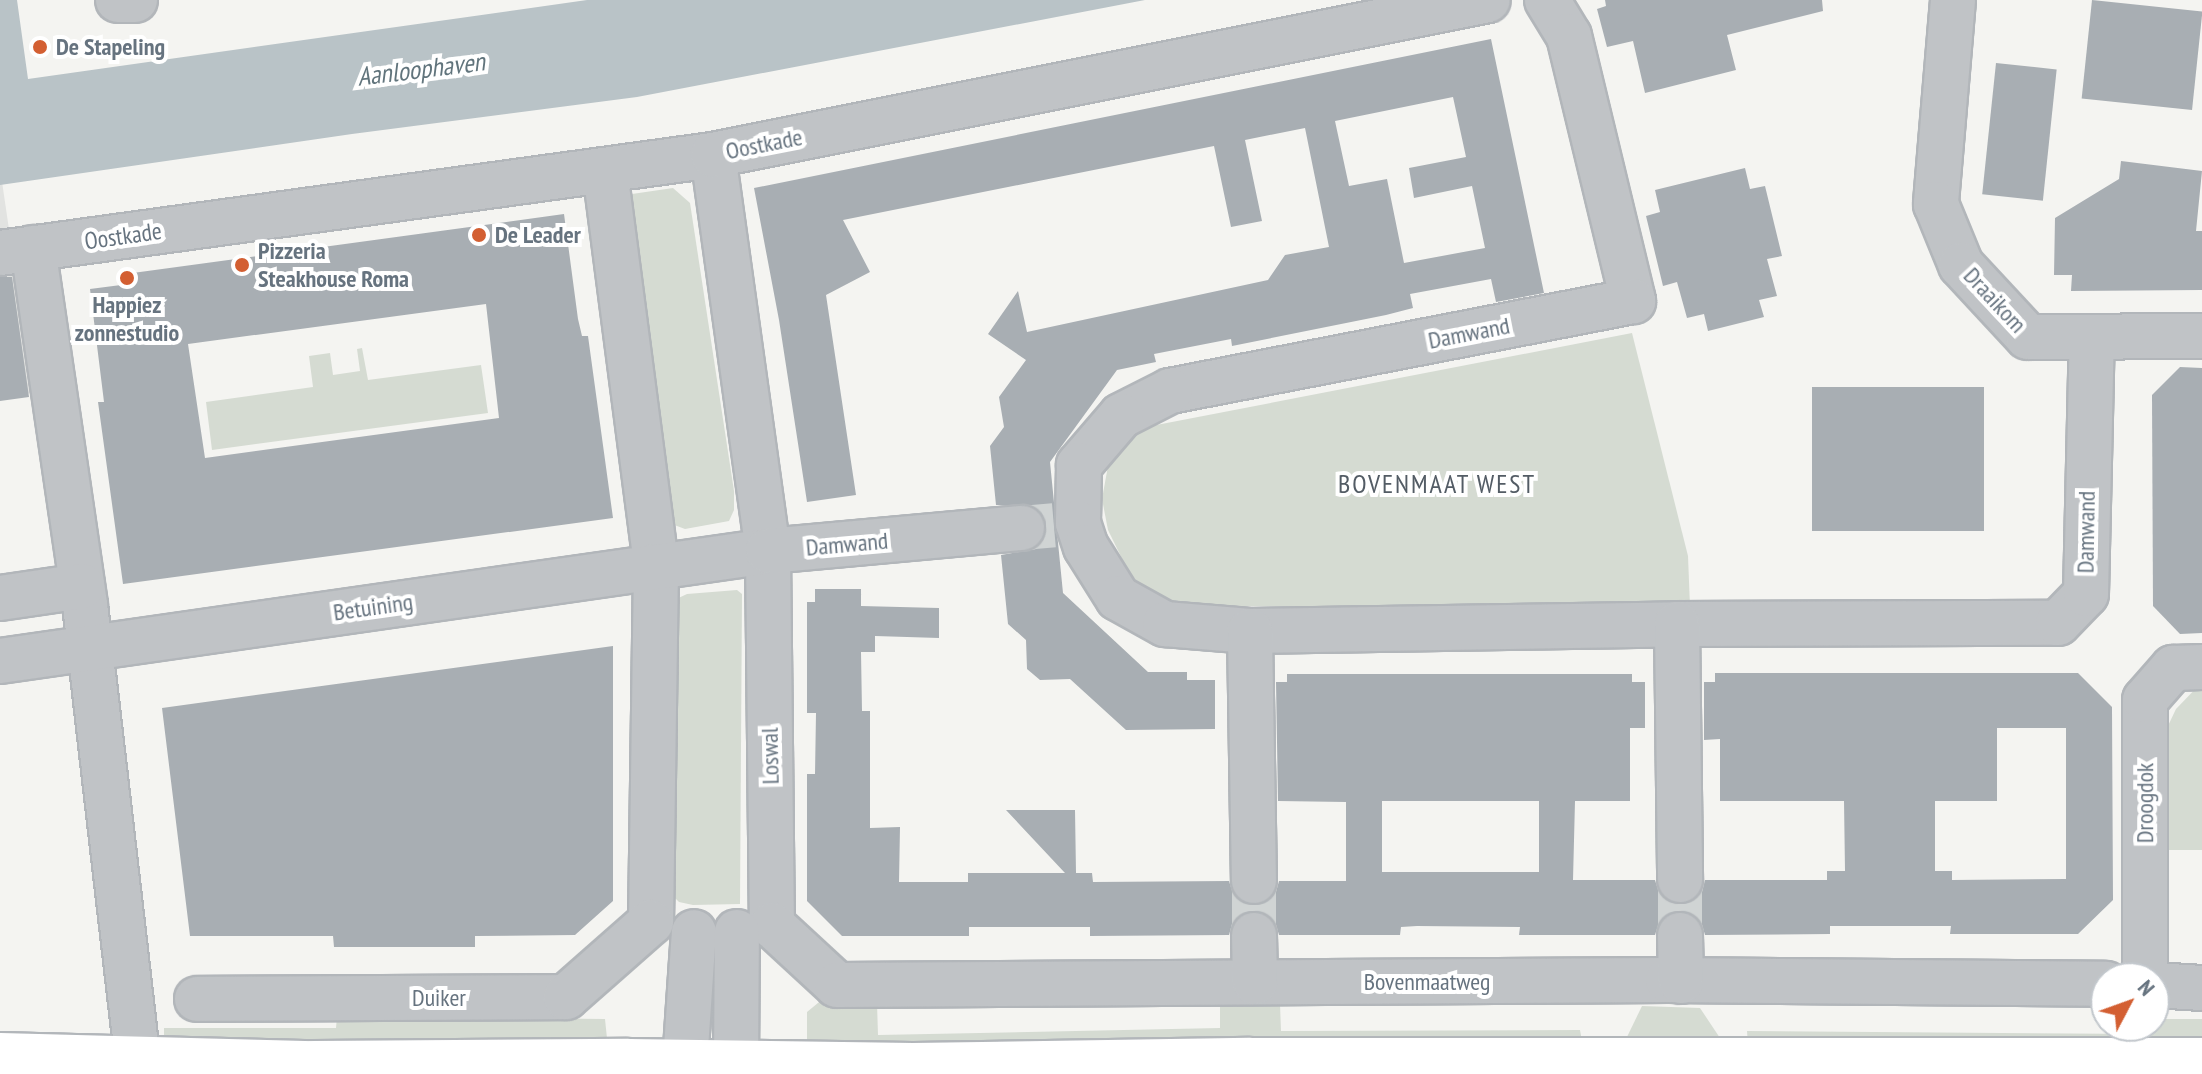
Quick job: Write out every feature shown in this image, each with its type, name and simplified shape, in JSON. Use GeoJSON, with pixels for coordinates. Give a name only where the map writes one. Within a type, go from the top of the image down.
{"type":"FeatureCollection","features":[{"type":"Feature","properties":{"kind":"street"},"geometry":{"type":"LineString","coordinates":[[118,0],[135,0]]}},
{"type":"Feature","properties":{"kind":"street","name":"Oostkade"},"geometry":{"type":"LineString","coordinates":[[17,251],[713,155],[1488,0]]}},
{"type":"Feature","properties":{"kind":"street","name":"Damwand"},"geometry":{"type":"LineString","coordinates":[[1051,525],[1079,465],[1121,416],[1170,391],[1633,301],[1569,36],[1547,0]]}},
{"type":"Feature","properties":{"kind":"street","name":"Draaikom"},"geometry":{"type":"LineString","coordinates":[[1953,0],[1936,204],[1961,265],[2028,337],[2202,336]]}},
{"type":"Feature","properties":{"kind":"street","name":"Loswal"},"geometry":{"type":"LineString","coordinates":[[713,155],[768,551],[754,929],[733,1069]]}},
{"type":"Feature","properties":{"kind":"street"},"geometry":{"type":"LineString","coordinates":[[605,171],[656,566],[651,922],[679,932],[754,929]]}},
{"type":"Feature","properties":{"kind":"street"},"geometry":{"type":"LineString","coordinates":[[17,251],[82,586],[139,1067]]}},
{"type":"Feature","properties":{"kind":"street","name":"Damwand"},"geometry":{"type":"LineString","coordinates":[[768,551],[1051,525],[1086,547],[1118,598],[1165,624],[1250,631],[1677,624],[2058,623],[2086,594],[2092,338]]}},
{"type":"Feature","properties":{"kind":"street"},"geometry":{"type":"LineString","coordinates":[[656,566],[768,551]]}},
{"type":"Feature","properties":{"kind":"street","name":"Betuining"},"geometry":{"type":"LineString","coordinates":[[0,661],[656,566]]}},
{"type":"Feature","properties":{"kind":"street"},"geometry":{"type":"LineString","coordinates":[[0,598],[82,586]]}},
{"type":"Feature","properties":{"kind":"street"},"geometry":{"type":"LineString","coordinates":[[1677,624],[1680,880]]}},
{"type":"Feature","properties":{"kind":"street"},"geometry":{"type":"LineString","coordinates":[[1250,631],[1254,881]]}},
{"type":"Feature","properties":{"kind":"street","name":"Droogdok"},"geometry":{"type":"LineString","coordinates":[[2145,962],[2145,700],[2173,668],[2202,667]]}},
{"type":"Feature","properties":{"kind":"street","name":"Duiker"},"geometry":{"type":"LineString","coordinates":[[197,999],[566,997],[651,922]]}},
{"type":"Feature","properties":{"kind":"street","name":"Bovenmaatweg"},"geometry":{"type":"LineString","coordinates":[[754,929],[837,985],[1681,981],[2090,984]]}},
{"type":"Feature","properties":{"kind":"street"},"geometry":{"type":"LineString","coordinates":[[687,1068],[694,932]]}},
{"type":"Feature","properties":{"kind":"street"},"geometry":{"type":"LineString","coordinates":[[1254,935],[1255,982]]}},
{"type":"Feature","properties":{"kind":"street"},"geometry":{"type":"LineString","coordinates":[[1680,935],[1681,981]]}},
{"type":"Feature","properties":{"kind":"street"},"geometry":{"type":"LineString","coordinates":[[2170,986],[2202,988]]}},
{"type":"Feature","properties":{"kind":"street"},"geometry":{"type":"LineString","coordinates":[[0,1055],[139,1067],[733,1069],[1665,1067],[2202,1060]]}},
{"type":"Feature","properties":{"kind":"shaded area"},"geometry":{"type":"Polygon","coordinates":[[[0,168],[33,393],[0,397],[0,168]]]}},
{"type":"Feature","properties":{"kind":"shaded area"},"geometry":{"type":"Polygon","coordinates":[[[673,188],[690,203],[734,491],[734,510],[729,521],[685,529],[669,523],[622,206],[632,194],[673,188]]]}},
{"type":"Feature","properties":{"kind":"shaded area"},"geometry":{"type":"Polygon","coordinates":[[[1632,333],[1688,556],[1690,607],[1194,606],[1155,599],[1129,573],[1108,530],[1102,499],[1108,466],[1125,444],[1146,427],[1632,333]]]}},
{"type":"Feature","properties":{"kind":"shaded area"},"geometry":{"type":"Polygon","coordinates":[[[362,348],[368,380],[481,365],[488,413],[212,450],[206,402],[313,387],[309,356],[330,353],[333,375],[360,371],[357,349],[362,348]]]}},
{"type":"Feature","properties":{"kind":"shaded area"},"geometry":{"type":"Polygon","coordinates":[[[737,590],[742,594],[740,904],[693,905],[679,902],[672,895],[670,602],[687,594],[737,590]]]}},
{"type":"Feature","properties":{"kind":"shaded area"},"geometry":{"type":"Polygon","coordinates":[[[2202,682],[2202,850],[2160,850],[2166,730],[2176,709],[2202,682]]]}},
{"type":"Feature","properties":{"kind":"shaded area"},"geometry":{"type":"Polygon","coordinates":[[[824,998],[877,1003],[878,1035],[1220,1028],[1220,1006],[1280,1004],[1281,1031],[1580,1030],[1582,1041],[816,1049],[807,1041],[807,1012],[824,998]]]}},
{"type":"Feature","properties":{"kind":"shaded area"},"geometry":{"type":"Polygon","coordinates":[[[1642,1006],[1700,1008],[1720,1038],[1626,1039],[1642,1006]]]}},
{"type":"Feature","properties":{"kind":"shaded area"},"geometry":{"type":"Polygon","coordinates":[[[337,1016],[605,1019],[608,1048],[164,1047],[164,1028],[336,1028],[337,1016]]]}},
{"type":"Feature","properties":{"kind":"shaded area"},"geometry":{"type":"Polygon","coordinates":[[[2170,1019],[2202,1019],[2202,1047],[1748,1045],[1747,1031],[2090,1034],[2090,1042],[2170,1042],[2170,1019]]]}},
{"type":"Feature","properties":{"kind":"water","name":"Aanloophaven"},"geometry":{"type":"Polygon","coordinates":[[[0,0],[17,0],[28,79],[587,0],[1145,0],[637,97],[0,185],[0,0]]]}},
{"type":"Feature","properties":{"kind":"building"},"geometry":{"type":"Polygon","coordinates":[[[1605,0],[1822,0],[1823,11],[1727,35],[1736,70],[1645,93],[1633,41],[1607,47],[1597,9],[1606,6],[1605,0]]]}},
{"type":"Feature","properties":{"kind":"building"},"geometry":{"type":"Polygon","coordinates":[[[2092,0],[2202,12],[2192,110],[2082,98],[2092,0]]]}},
{"type":"Feature","properties":{"kind":"building"},"geometry":{"type":"Polygon","coordinates":[[[1491,39],[1544,293],[1496,302],[1491,279],[1410,294],[1413,308],[1386,315],[1232,346],[1231,339],[1154,354],[1156,362],[1117,370],[1050,462],[1063,593],[1148,672],[1187,672],[1187,680],[1215,680],[1215,729],[1126,730],[1070,679],[1040,680],[1027,669],[1026,640],[1008,624],[1001,555],[1036,549],[1044,539],[1047,525],[1042,513],[1032,505],[996,505],[990,446],[1004,427],[999,397],[1026,360],[988,334],[1018,291],[1027,332],[1268,280],[1285,255],[1329,247],[1305,128],[1245,140],[1262,221],[1231,227],[1214,146],[843,220],[870,272],[826,295],[856,495],[807,502],[779,320],[754,188],[1491,39]],[[1453,97],[1335,121],[1349,186],[1387,179],[1404,263],[1485,248],[1472,186],[1414,198],[1409,168],[1466,157],[1453,97]]]}},
{"type":"Feature","properties":{"kind":"building"},"geometry":{"type":"Polygon","coordinates":[[[1996,63],[2057,69],[2043,201],[1982,194],[1996,63]]]}},
{"type":"Feature","properties":{"kind":"building"},"geometry":{"type":"Polygon","coordinates":[[[2121,161],[2202,171],[2196,231],[2202,231],[2202,290],[2071,291],[2072,275],[2054,275],[2055,218],[2119,179],[2121,161]]]}},
{"type":"Feature","properties":{"kind":"building"},"geometry":{"type":"Polygon","coordinates":[[[1745,168],[1750,189],[1765,186],[1782,256],[1767,259],[1777,296],[1759,300],[1764,317],[1708,331],[1704,314],[1687,318],[1677,282],[1663,286],[1646,216],[1660,212],[1655,190],[1745,168]]]}},
{"type":"Feature","properties":{"kind":"building"},"geometry":{"type":"Polygon","coordinates":[[[564,214],[578,319],[582,336],[588,336],[613,518],[123,584],[98,402],[104,402],[90,289],[121,285],[118,275],[564,214]],[[486,304],[188,344],[205,458],[499,418],[486,304]]]}},
{"type":"Feature","properties":{"kind":"building"},"geometry":{"type":"Polygon","coordinates":[[[0,277],[12,277],[29,397],[0,401],[0,277]]]}},
{"type":"Feature","properties":{"kind":"building"},"geometry":{"type":"Polygon","coordinates":[[[2180,367],[2202,368],[2202,633],[2180,634],[2153,606],[2152,395],[2180,367]]]}},
{"type":"Feature","properties":{"kind":"building"},"geometry":{"type":"Polygon","coordinates":[[[1812,387],[1984,387],[1984,531],[1812,531],[1812,387]]]}},
{"type":"Feature","properties":{"kind":"building"},"geometry":{"type":"Polygon","coordinates":[[[815,589],[861,589],[861,606],[939,608],[939,638],[875,636],[875,652],[861,652],[862,711],[870,711],[870,828],[900,827],[899,882],[968,882],[968,873],[1065,873],[1006,810],[1075,810],[1076,873],[1092,873],[1093,882],[1229,881],[1233,894],[1243,903],[1254,906],[1267,902],[1276,892],[1279,881],[1346,881],[1346,802],[1278,801],[1276,682],[1287,682],[1287,674],[1632,674],[1632,682],[1645,682],[1645,728],[1630,728],[1630,801],[1575,801],[1573,880],[1655,880],[1659,893],[1667,901],[1680,905],[1693,901],[1702,892],[1705,880],[1827,880],[1827,871],[1845,871],[1844,801],[1720,801],[1720,739],[1704,740],[1704,682],[1715,682],[1715,673],[2078,673],[2112,707],[2113,900],[2078,934],[1950,934],[1951,926],[1830,926],[1830,934],[1705,935],[1701,921],[1693,914],[1680,910],[1666,914],[1659,922],[1655,935],[1519,935],[1520,927],[1417,926],[1401,927],[1400,935],[1279,935],[1275,921],[1265,913],[1254,910],[1240,914],[1232,924],[1229,935],[1090,936],[1090,927],[969,927],[969,936],[842,936],[807,901],[807,774],[815,774],[816,713],[807,713],[807,602],[815,602],[815,589]],[[1997,728],[1997,801],[1935,801],[1935,871],[1952,871],[1952,880],[2066,879],[2066,728],[1997,728]],[[1382,801],[1382,872],[1539,872],[1539,801],[1382,801]]]}},
{"type":"Feature","properties":{"kind":"building"},"geometry":{"type":"Polygon","coordinates":[[[613,646],[613,901],[575,935],[475,936],[475,947],[334,947],[333,936],[190,936],[162,708],[613,646]]]}},
{"type":"Feature","properties":{"kind":"tunnel"},"geometry":{"type":"LineString","coordinates":[[1022,528],[1054,525]]}},
{"type":"Feature","properties":{"kind":"tunnel"},"geometry":{"type":"LineString","coordinates":[[1680,880],[1680,935]]}},
{"type":"Feature","properties":{"kind":"tunnel"},"geometry":{"type":"LineString","coordinates":[[1254,881],[1254,935]]}},
{"type":"Feature","properties":{"kind":"place","name":"De Stapeling"},"geometry":{"type":"Point","coordinates":[40,47]}},
{"type":"Feature","properties":{"kind":"place","name":"De Leader"},"geometry":{"type":"Point","coordinates":[479,235]}},
{"type":"Feature","properties":{"kind":"place","name":"Pizzeria Steakhouse Roma"},"geometry":{"type":"Point","coordinates":[242,265]}},
{"type":"Feature","properties":{"kind":"place","name":"Happiez zonnestudio"},"geometry":{"type":"Point","coordinates":[127,278]}},
{"type":"Feature","properties":{"kind":"district","name":"BOVENMAAT WEST"},"geometry":{"type":"Point","coordinates":[1437,484]}}]}
